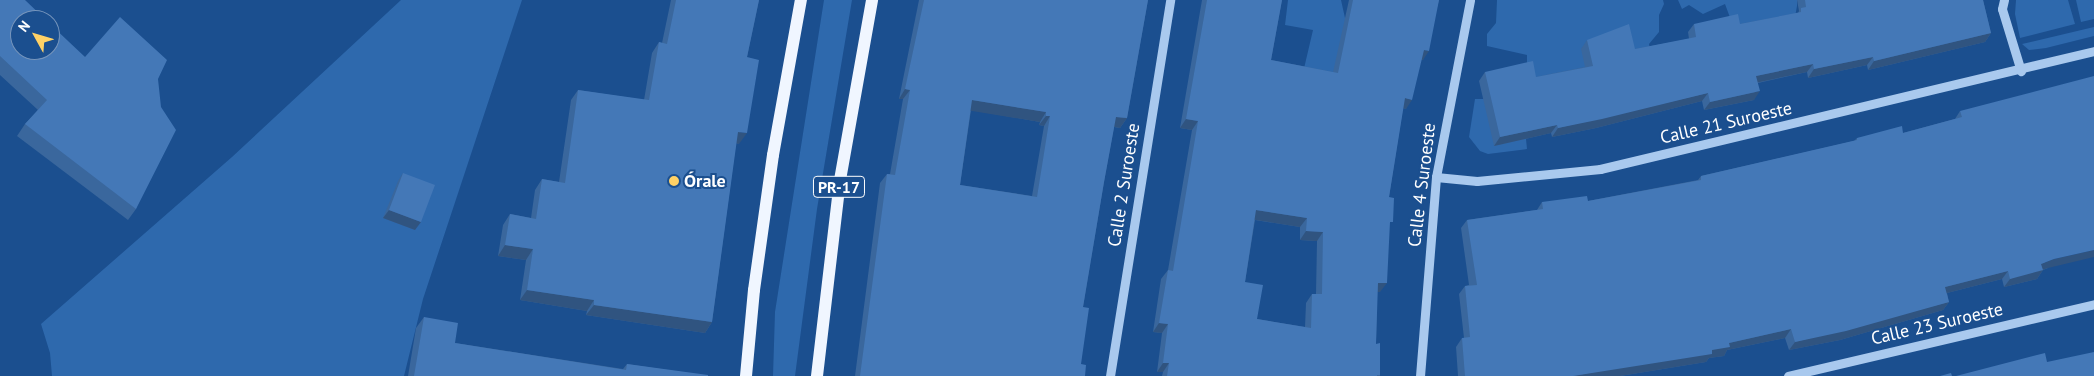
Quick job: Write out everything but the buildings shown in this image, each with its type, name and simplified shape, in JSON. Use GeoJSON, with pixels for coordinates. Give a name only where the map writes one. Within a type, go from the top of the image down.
{"type":"FeatureCollection","features":[{"type":"Feature","properties":{"kind":"main road"},"geometry":{"type":"LineString","coordinates":[[746,376],[754,290],[773,155],[801,0]]}},
{"type":"Feature","properties":{"kind":"main road","name":"PR-17"},"geometry":{"type":"LineString","coordinates":[[817,376],[840,180],[872,0]]}},
{"type":"Feature","properties":{"kind":"street","name":"Calle 2 Suroeste"},"geometry":{"type":"LineString","coordinates":[[1110,376],[1170,0]]}},
{"type":"Feature","properties":{"kind":"street","name":"Calle 4 Suroeste"},"geometry":{"type":"LineString","coordinates":[[1420,376],[1436,177],[1470,0]]}},
{"type":"Feature","properties":{"kind":"street"},"geometry":{"type":"LineString","coordinates":[[2004,0],[2002,8],[2021,71]]}},
{"type":"Feature","properties":{"kind":"street","name":"Calle 21 Suroeste"},"geometry":{"type":"LineString","coordinates":[[1436,177],[1477,181],[1600,169],[2021,71],[2094,51]]}},
{"type":"Feature","properties":{"kind":"street","name":"Calle 23 Suroeste"},"geometry":{"type":"LineString","coordinates":[[1788,376],[2094,304]]}},
{"type":"Feature","properties":{"kind":"shaded area"},"geometry":{"type":"Polygon","coordinates":[[[401,0],[522,0],[423,299],[404,376],[52,376],[50,353],[41,324],[232,157],[401,0]]]}},
{"type":"Feature","properties":{"kind":"shaded area"},"geometry":{"type":"Polygon","coordinates":[[[824,0],[852,0],[817,209],[795,376],[773,376],[775,312],[824,0]]]}},
{"type":"Feature","properties":{"kind":"shaded area"},"geometry":{"type":"Polygon","coordinates":[[[1288,0],[1341,0],[1345,18],[1344,94],[1302,77],[1313,30],[1285,25],[1288,0]]]}},
{"type":"Feature","properties":{"kind":"shaded area"},"geometry":{"type":"Polygon","coordinates":[[[1497,0],[1663,0],[1664,4],[1659,15],[1659,32],[1649,44],[1650,49],[1587,75],[1538,84],[1527,70],[1527,55],[1487,46],[1487,34],[1496,23],[1497,0]]]}},
{"type":"Feature","properties":{"kind":"shaded area"},"geometry":{"type":"Polygon","coordinates":[[[1678,0],[1797,0],[1797,6],[1795,17],[1748,30],[1732,23],[1725,4],[1703,14],[1689,5],[1682,9],[1678,0]]]}},
{"type":"Feature","properties":{"kind":"shaded area"},"geometry":{"type":"Polygon","coordinates":[[[2016,0],[2068,0],[2075,24],[2020,38],[2015,14],[2016,0]]]}},
{"type":"Feature","properties":{"kind":"shaded area"},"geometry":{"type":"Polygon","coordinates":[[[2076,0],[2094,0],[2094,19],[2081,22],[2076,0]]]}},
{"type":"Feature","properties":{"kind":"shaded area"},"geometry":{"type":"Polygon","coordinates":[[[2094,27],[2094,36],[2046,48],[2029,50],[2022,44],[2094,27]]]}},
{"type":"Feature","properties":{"kind":"shaded area"},"geometry":{"type":"Polygon","coordinates":[[[1475,99],[1484,99],[1526,139],[1527,149],[1488,154],[1480,151],[1469,137],[1475,99]]]}},
{"type":"Feature","properties":{"kind":"place","name":"Órale"},"geometry":{"type":"Point","coordinates":[674,181]}}]}
